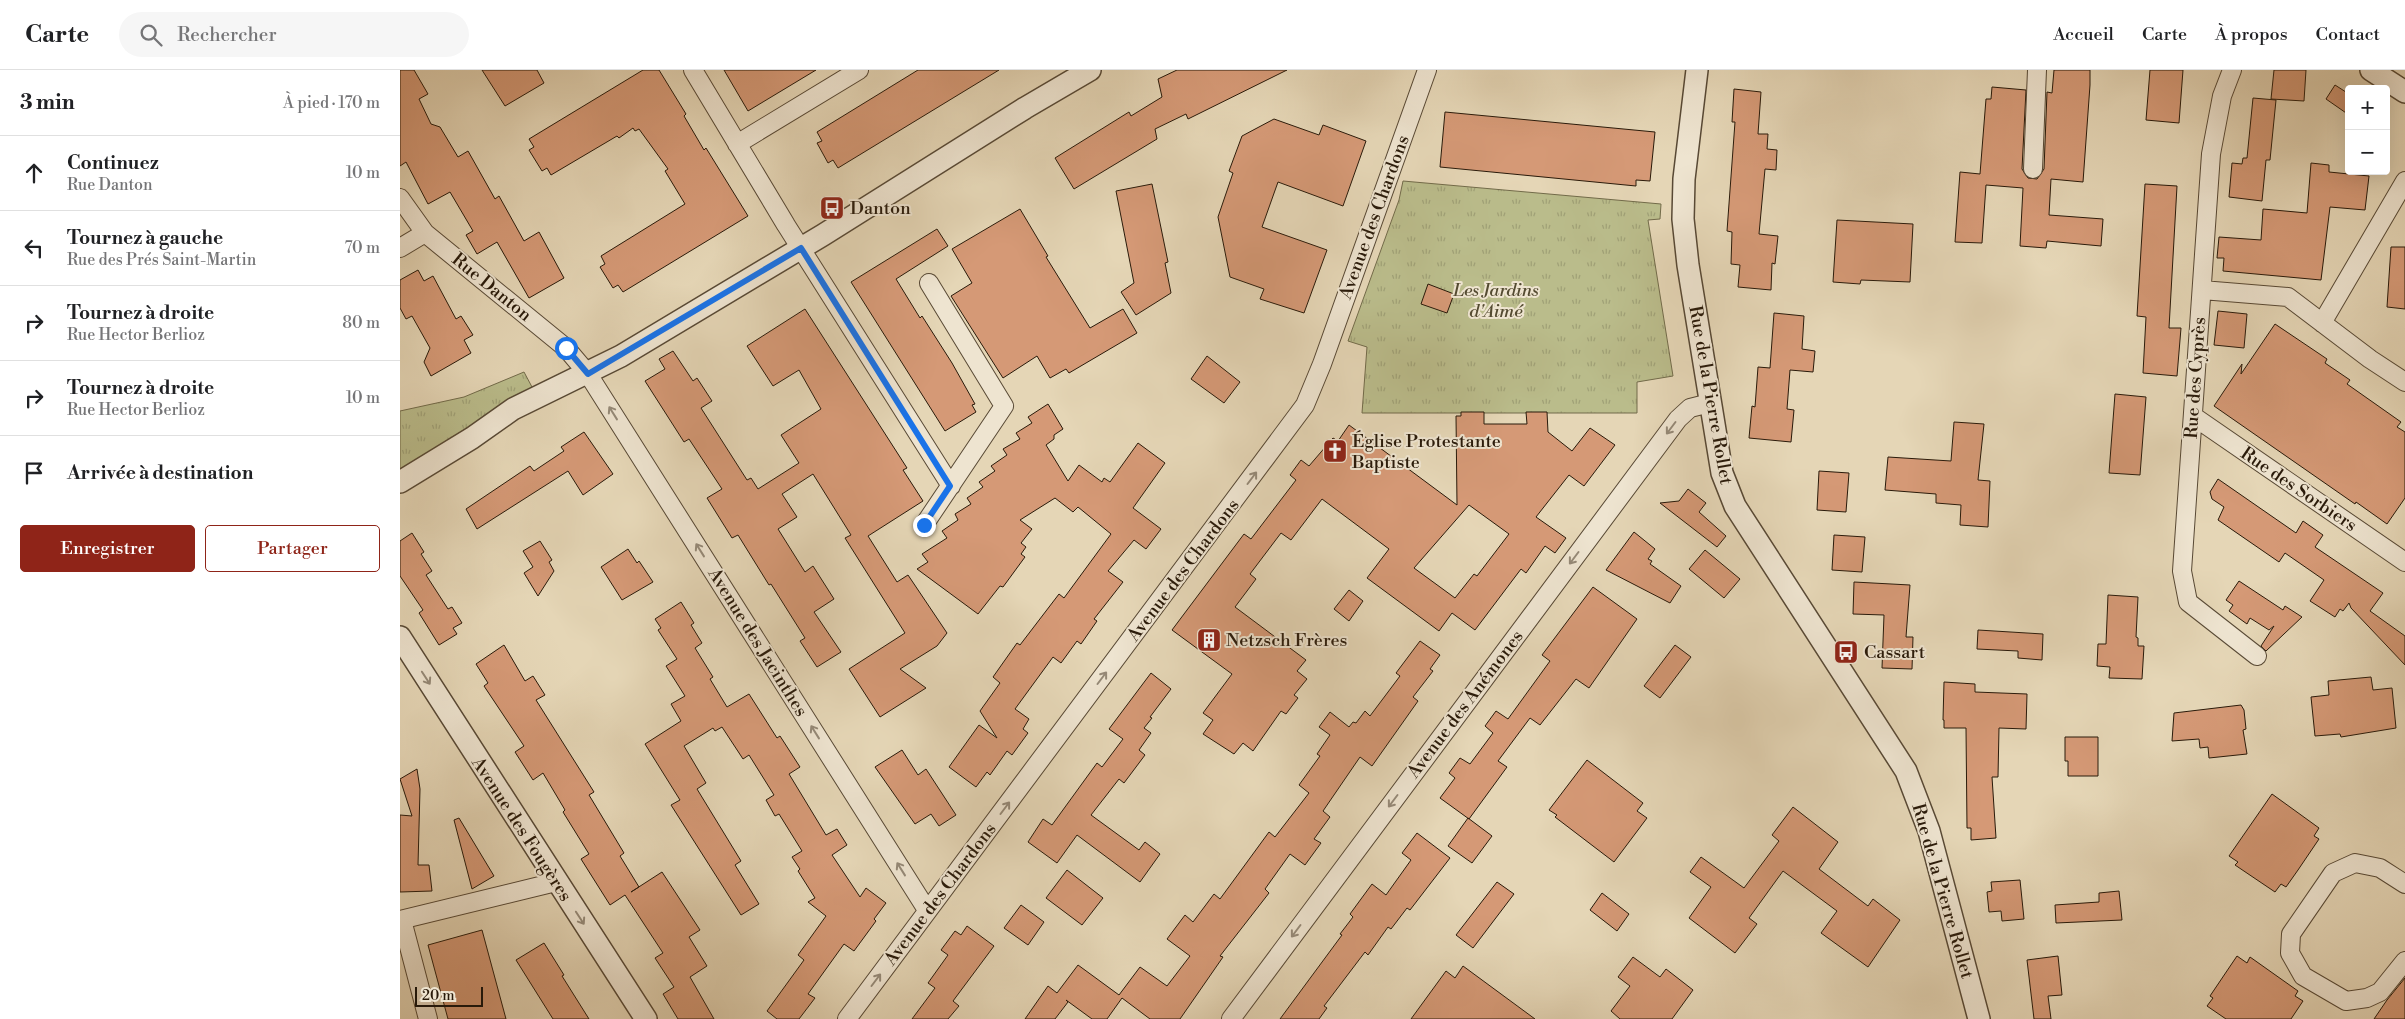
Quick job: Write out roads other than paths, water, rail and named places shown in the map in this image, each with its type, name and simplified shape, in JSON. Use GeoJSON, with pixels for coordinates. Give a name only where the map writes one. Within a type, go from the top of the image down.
{"type":"FeatureCollection","features":[{"type":"Feature","properties":{"kind":"street"},"geometry":{"type":"LineString","coordinates":[[693,70],[801,248],[950,486]]}},
{"type":"Feature","properties":{"kind":"street"},"geometry":{"type":"LineString","coordinates":[[737,144],[859,70]]}},
{"type":"Feature","properties":{"kind":"street"},"geometry":{"type":"LineString","coordinates":[[400,482],[472,438],[513,409],[588,374],[801,248],[1025,108],[1090,70]]}},
{"type":"Feature","properties":{"kind":"street","name":"Avenue des Chardons"},"geometry":{"type":"LineString","coordinates":[[847,1019],[1305,405],[1325,355],[1427,70]]}},
{"type":"Feature","properties":{"kind":"street","name":"Rue de la Pierre Rollet"},"geometry":{"type":"LineString","coordinates":[[1697,70],[1684,179],[1683,219],[1722,473],[1735,506],[1900,763],[1912,786],[1929,831],[1979,1019]]}},
{"type":"Feature","properties":{"kind":"street"},"geometry":{"type":"LineString","coordinates":[[2034,168],[2037,70]]}},
{"type":"Feature","properties":{"kind":"street","name":"Rue des Cyprès"},"geometry":{"type":"LineString","coordinates":[[2232,70],[2222,96],[2211,154],[2182,571],[2188,602],[2257,656]]}},
{"type":"Feature","properties":{"kind":"street"},"geometry":{"type":"LineString","coordinates":[[2371,70],[2405,92]]}},
{"type":"Feature","properties":{"kind":"street"},"geometry":{"type":"LineString","coordinates":[[2322,323],[2405,181]]}},
{"type":"Feature","properties":{"kind":"street","name":"Rue Danton"},"geometry":{"type":"LineString","coordinates":[[400,198],[425,233],[566,348],[588,374]]}},
{"type":"Feature","properties":{"kind":"street"},"geometry":{"type":"LineString","coordinates":[[400,248],[425,233]]}},
{"type":"Feature","properties":{"kind":"street"},"geometry":{"type":"LineString","coordinates":[[924,525],[1004,406],[929,283]]}},
{"type":"Feature","properties":{"kind":"street"},"geometry":{"type":"LineString","coordinates":[[2202,290],[2288,297],[2370,359],[2405,382]]}},
{"type":"Feature","properties":{"kind":"street","name":"Avenue des Jacinthes"},"geometry":{"type":"LineString","coordinates":[[588,374],[928,910]]}},
{"type":"Feature","properties":{"kind":"street","name":"Avenue des Anémones"},"geometry":{"type":"LineString","coordinates":[[1231,1019],[1678,419],[1690,408],[1710,403]]}},
{"type":"Feature","properties":{"kind":"street","name":"Rue des Sorbiers"},"geometry":{"type":"LineString","coordinates":[[2193,416],[2405,562]]}},
{"type":"Feature","properties":{"kind":"street","name":"Avenue des Fougères"},"geometry":{"type":"LineString","coordinates":[[400,637],[646,1019]]}},
{"type":"Feature","properties":{"kind":"street"},"geometry":{"type":"LineString","coordinates":[[2405,884],[2380,868],[2356,863],[2333,873],[2291,934],[2290,953],[2304,976],[2346,1001],[2367,998],[2380,992],[2405,961]]}},
{"type":"Feature","properties":{"kind":"street"},"geometry":{"type":"LineString","coordinates":[[428,1019],[401,920],[556,882]]}},
{"type":"Feature","properties":{"kind":"place","name":"Danton"},"geometry":{"type":"Point","coordinates":[832,208]}},
{"type":"Feature","properties":{"kind":"place","name":"Église Protestante Baptiste"},"geometry":{"type":"Point","coordinates":[1335,451]}},
{"type":"Feature","properties":{"kind":"place","name":"Netzsch Frères"},"geometry":{"type":"Point","coordinates":[1209,640]}},
{"type":"Feature","properties":{"kind":"place","name":"Cassart"},"geometry":{"type":"Point","coordinates":[1846,652]}},
{"type":"Feature","properties":{"kind":"park label","name":"Les Jardins d'Aimé"},"geometry":{"type":"Point","coordinates":[1496,300]}}]}
